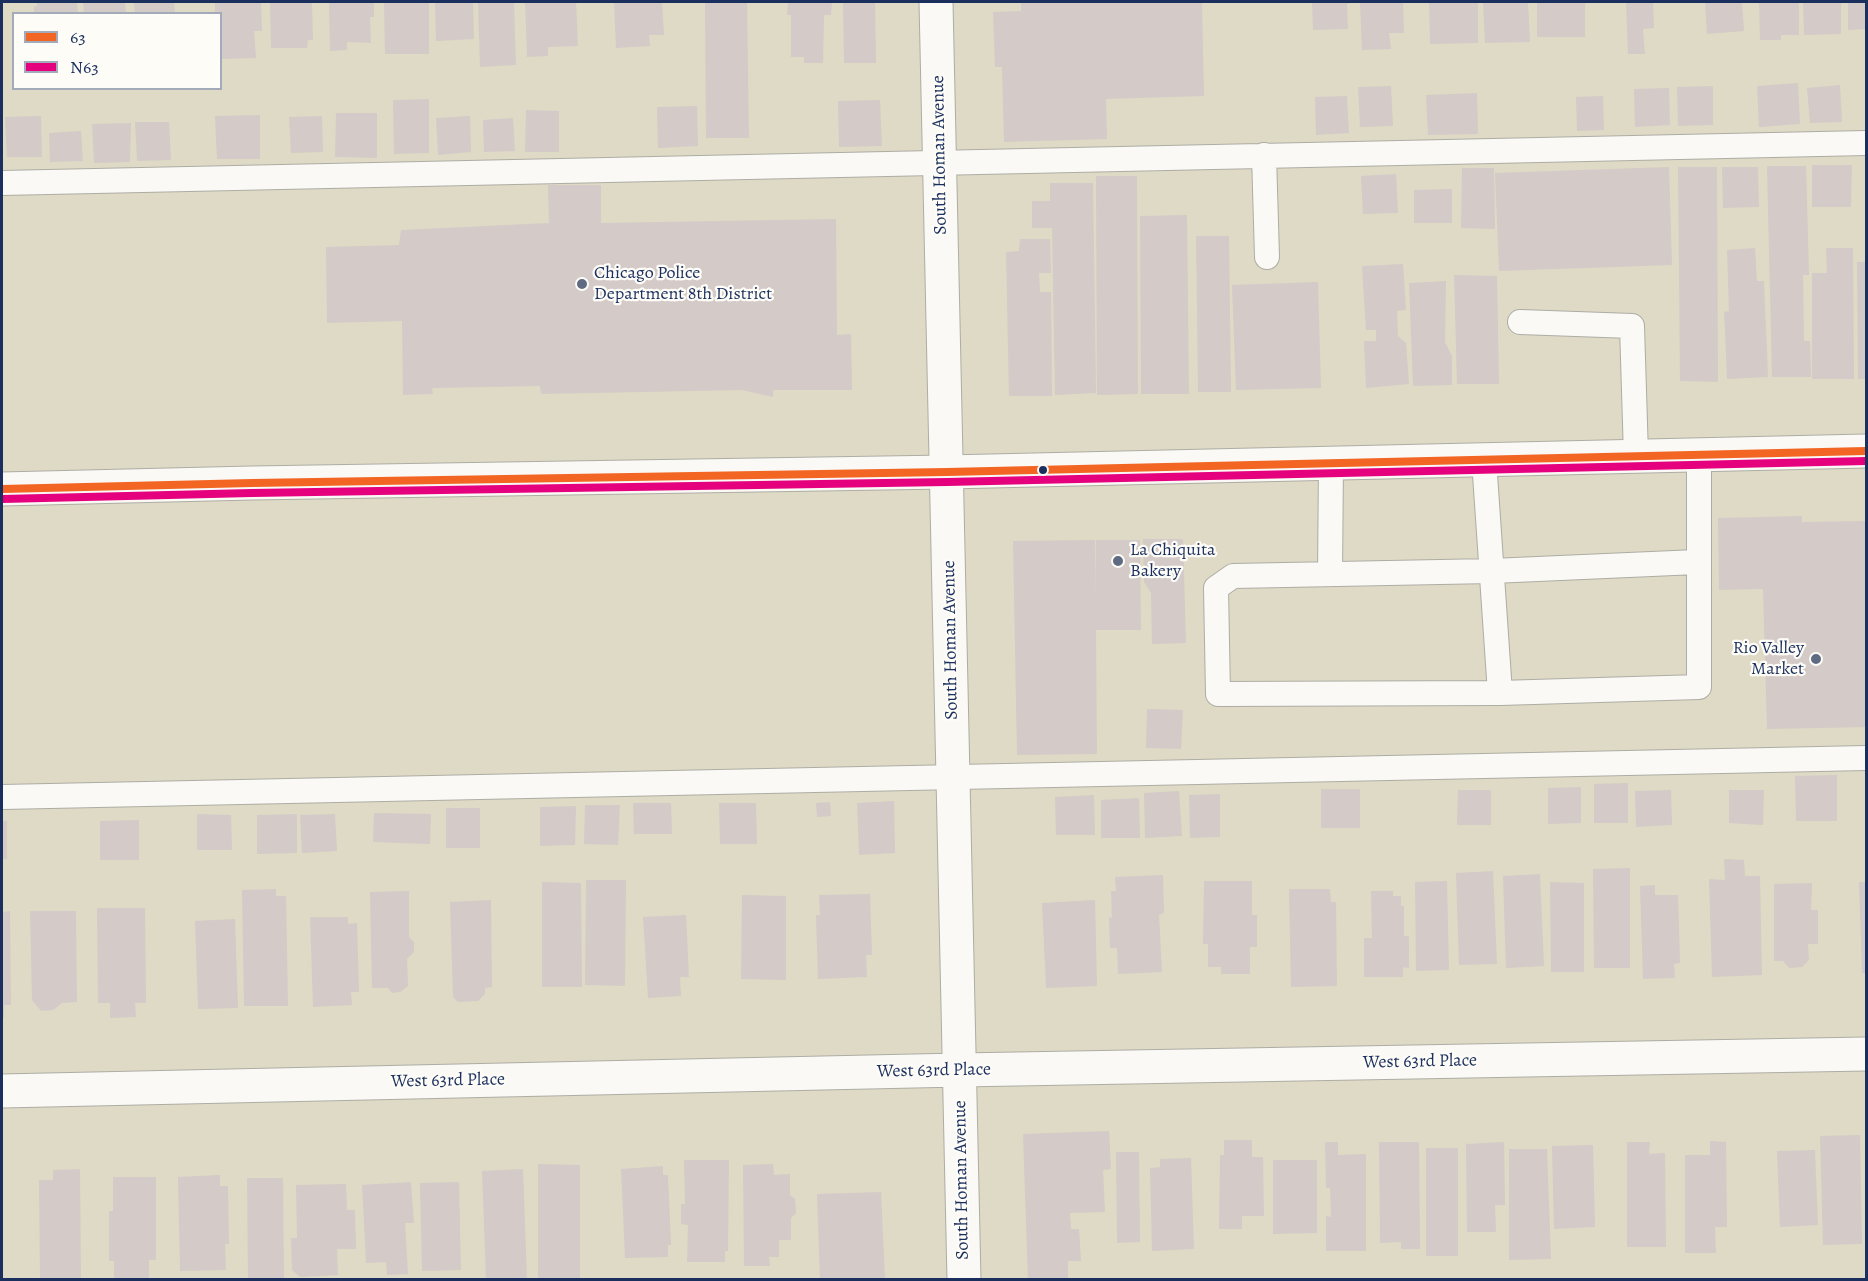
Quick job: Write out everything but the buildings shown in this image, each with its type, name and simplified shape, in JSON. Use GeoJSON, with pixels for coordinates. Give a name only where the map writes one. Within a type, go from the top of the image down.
{"type":"FeatureCollection","features":[{"type":"Feature","properties":{"kind":"street","name":"South Homan Avenue"},"geometry":{"type":"LineString","coordinates":[[936,2],[964,1280]]}},
{"type":"Feature","properties":{"kind":"street"},"geometry":{"type":"LineString","coordinates":[[2,489],[947,472],[1866,451]]}},
{"type":"Feature","properties":{"kind":"street","name":"West 63rd Place"},"geometry":{"type":"LineString","coordinates":[[2,1091],[960,1070],[1866,1054]]}},
{"type":"Feature","properties":{"kind":"lane"},"geometry":{"type":"LineString","coordinates":[[2,183],[1866,143]]}},
{"type":"Feature","properties":{"kind":"lane"},"geometry":{"type":"LineString","coordinates":[[1264,155],[1267,257]]}},
{"type":"Feature","properties":{"kind":"lane"},"geometry":{"type":"LineString","coordinates":[[1520,322],[1632,326],[1636,456]]}},
{"type":"Feature","properties":{"kind":"lane"},"geometry":{"type":"LineString","coordinates":[[1697,562],[1492,571],[1233,576],[1216,588],[1218,694],[1500,693],[1699,687],[1697,562],[1699,455]]}},
{"type":"Feature","properties":{"kind":"lane"},"geometry":{"type":"LineString","coordinates":[[1484,460],[1500,693]]}},
{"type":"Feature","properties":{"kind":"lane"},"geometry":{"type":"LineString","coordinates":[[1330,574],[1331,463]]}},
{"type":"Feature","properties":{"kind":"lane"},"geometry":{"type":"LineString","coordinates":[[2,797],[1866,758]]}},
{"type":"Feature","properties":{"kind":"transit line","name":"63"},"geometry":{"type":"LineString","coordinates":[[2,489],[947,472],[1866,451]]}},
{"type":"Feature","properties":{"kind":"transit line","name":"N63"},"geometry":{"type":"LineString","coordinates":[[2,499],[947,482],[1866,461]]}},
{"type":"Feature","properties":{"kind":"place","name":"Chicago Police Department 8th District"},"geometry":{"type":"Point","coordinates":[582,284]}},
{"type":"Feature","properties":{"kind":"place","name":"La Chiquita Bakery"},"geometry":{"type":"Point","coordinates":[1118,561]}},
{"type":"Feature","properties":{"kind":"place","name":"Rio Valley Market"},"geometry":{"type":"Point","coordinates":[1816,659]}}]}
